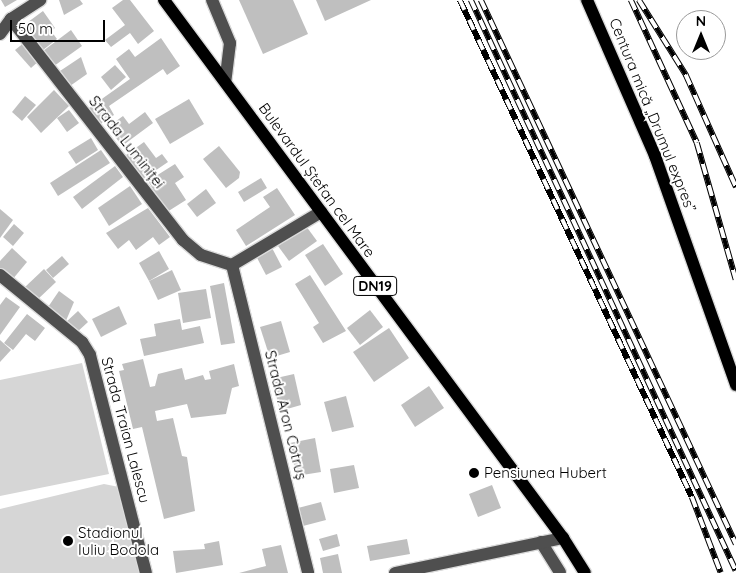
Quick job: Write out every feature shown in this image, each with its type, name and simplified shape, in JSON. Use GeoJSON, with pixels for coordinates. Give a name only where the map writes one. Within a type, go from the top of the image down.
{"type":"FeatureCollection","features":[{"type":"Feature","properties":{"kind":"main road","name":"Bulevardul Ștefan cel Mare"},"geometry":{"type":"LineString","coordinates":[[164,0],[563,538],[585,573]]}},
{"type":"Feature","properties":{"kind":"main road","name":"Centura mică „Drumul expres”"},"geometry":{"type":"LineString","coordinates":[[587,0],[655,156],[736,385]]}},
{"type":"Feature","properties":{"kind":"street"},"geometry":{"type":"LineString","coordinates":[[0,34],[11,19],[40,0]]}},
{"type":"Feature","properties":{"kind":"street"},"geometry":{"type":"LineString","coordinates":[[212,0],[230,43],[225,82]]}},
{"type":"Feature","properties":{"kind":"street","name":"Strada Luminiței"},"geometry":{"type":"LineString","coordinates":[[11,19],[183,240],[200,256],[232,265]]}},
{"type":"Feature","properties":{"kind":"street"},"geometry":{"type":"LineString","coordinates":[[232,265],[321,212]]}},
{"type":"Feature","properties":{"kind":"street","name":"Strada Aron Cotruș"},"geometry":{"type":"LineString","coordinates":[[232,265],[308,573]]}},
{"type":"Feature","properties":{"kind":"street","name":"Strada Traian Lalescu"},"geometry":{"type":"LineString","coordinates":[[0,275],[82,342],[90,355],[146,573]]}},
{"type":"Feature","properties":{"kind":"street"},"geometry":{"type":"LineString","coordinates":[[395,573],[563,538]]}},
{"type":"Feature","properties":{"kind":"street"},"geometry":{"type":"LineString","coordinates":[[541,542],[560,573]]}},
{"type":"Feature","properties":{"kind":"shaded area"},"geometry":{"type":"Polygon","coordinates":[[[82,363],[109,474],[0,496],[0,380],[82,363]]]}},
{"type":"Feature","properties":{"kind":"shaded area","name":"Stadionul Iuliu Bodola"},"geometry":{"type":"Polygon","coordinates":[[[104,484],[119,487],[143,573],[0,573],[0,509],[104,484]]]}},
{"type":"Feature","properties":{"kind":"building"},"geometry":{"type":"Polygon","coordinates":[[[1,0],[17,0],[5,7],[1,0]]]}},
{"type":"Feature","properties":{"kind":"building"},"geometry":{"type":"Polygon","coordinates":[[[59,0],[80,0],[83,4],[64,15],[59,0]]]}},
{"type":"Feature","properties":{"kind":"building"},"geometry":{"type":"Polygon","coordinates":[[[123,0],[130,0],[154,31],[138,44],[130,33],[111,47],[105,40],[125,25],[112,8],[123,0]]]}},
{"type":"Feature","properties":{"kind":"building"},"geometry":{"type":"Polygon","coordinates":[[[239,0],[293,0],[308,34],[263,54],[239,0]]]}},
{"type":"Feature","properties":{"kind":"building"},"geometry":{"type":"Polygon","coordinates":[[[316,0],[371,0],[325,21],[316,0]]]}},
{"type":"Feature","properties":{"kind":"building"},"geometry":{"type":"Polygon","coordinates":[[[43,11],[55,28],[51,31],[57,39],[43,50],[24,25],[43,11]]]}},
{"type":"Feature","properties":{"kind":"building"},"geometry":{"type":"Polygon","coordinates":[[[71,30],[82,46],[54,66],[43,51],[71,30]]]}},
{"type":"Feature","properties":{"kind":"building"},"geometry":{"type":"Polygon","coordinates":[[[161,38],[180,66],[167,75],[163,69],[109,106],[114,115],[100,124],[89,108],[130,79],[116,59],[129,49],[135,57],[161,38]]]}},
{"type":"Feature","properties":{"kind":"building"},"geometry":{"type":"Polygon","coordinates":[[[25,42],[40,60],[31,68],[15,50],[25,42]]]}},
{"type":"Feature","properties":{"kind":"building"},"geometry":{"type":"Polygon","coordinates":[[[81,57],[87,74],[70,86],[60,71],[81,57]]]}},
{"type":"Feature","properties":{"kind":"building"},"geometry":{"type":"Polygon","coordinates":[[[115,65],[126,77],[111,90],[101,77],[115,65]]]}},
{"type":"Feature","properties":{"kind":"building"},"geometry":{"type":"Polygon","coordinates":[[[54,90],[69,106],[41,133],[27,117],[54,90]]]}},
{"type":"Feature","properties":{"kind":"building"},"geometry":{"type":"Polygon","coordinates":[[[25,96],[36,105],[22,121],[12,112],[25,96]]]}},
{"type":"Feature","properties":{"kind":"building"},"geometry":{"type":"Polygon","coordinates":[[[189,99],[204,124],[170,144],[155,119],[189,99]]]}},
{"type":"Feature","properties":{"kind":"building"},"geometry":{"type":"Polygon","coordinates":[[[69,110],[79,123],[67,132],[57,118],[69,110]]]}},
{"type":"Feature","properties":{"kind":"building"},"geometry":{"type":"Polygon","coordinates":[[[145,112],[153,123],[122,146],[108,127],[123,116],[129,124],[145,112]]]}},
{"type":"Feature","properties":{"kind":"building"},"geometry":{"type":"Polygon","coordinates":[[[91,138],[98,150],[76,164],[68,152],[91,138]]]}},
{"type":"Feature","properties":{"kind":"building"},"geometry":{"type":"Polygon","coordinates":[[[144,142],[156,158],[162,154],[168,162],[143,179],[126,155],[144,142]]]}},
{"type":"Feature","properties":{"kind":"building"},"geometry":{"type":"Polygon","coordinates":[[[219,146],[240,172],[239,178],[226,188],[203,159],[219,146]]]}},
{"type":"Feature","properties":{"kind":"building"},"geometry":{"type":"Polygon","coordinates":[[[101,150],[110,163],[58,196],[50,183],[101,150]]]}},
{"type":"Feature","properties":{"kind":"building"},"geometry":{"type":"Polygon","coordinates":[[[175,164],[184,177],[175,183],[186,200],[167,212],[148,181],[175,164]]]}},
{"type":"Feature","properties":{"kind":"building"},"geometry":{"type":"Polygon","coordinates":[[[115,166],[123,177],[82,209],[73,197],[115,166]]]}},
{"type":"Feature","properties":{"kind":"building"},"geometry":{"type":"Polygon","coordinates":[[[261,178],[267,188],[244,202],[238,192],[261,178]]]}},
{"type":"Feature","properties":{"kind":"building"},"geometry":{"type":"Polygon","coordinates":[[[130,186],[142,204],[109,226],[98,208],[130,186]]]}},
{"type":"Feature","properties":{"kind":"building"},"geometry":{"type":"Polygon","coordinates":[[[277,188],[295,215],[246,246],[236,230],[270,207],[263,197],[277,188]]]}},
{"type":"Feature","properties":{"kind":"building"},"geometry":{"type":"Polygon","coordinates":[[[206,189],[216,203],[197,217],[187,204],[206,189]]]}},
{"type":"Feature","properties":{"kind":"building"},"geometry":{"type":"Polygon","coordinates":[[[148,208],[170,237],[159,245],[153,237],[136,250],[129,240],[118,249],[106,233],[148,208]]]}},
{"type":"Feature","properties":{"kind":"building"},"geometry":{"type":"Polygon","coordinates":[[[0,209],[13,220],[0,238],[0,209]]]}},
{"type":"Feature","properties":{"kind":"building"},"geometry":{"type":"Polygon","coordinates":[[[14,224],[24,233],[13,246],[3,237],[14,224]]]}},
{"type":"Feature","properties":{"kind":"building"},"geometry":{"type":"Polygon","coordinates":[[[306,226],[317,241],[289,261],[278,246],[306,226]]]}},
{"type":"Feature","properties":{"kind":"building"},"geometry":{"type":"Polygon","coordinates":[[[323,244],[343,274],[325,286],[305,255],[323,244]]]}},
{"type":"Feature","properties":{"kind":"building"},"geometry":{"type":"Polygon","coordinates":[[[271,246],[282,267],[266,275],[255,254],[271,246]]]}},
{"type":"Feature","properties":{"kind":"building"},"geometry":{"type":"Polygon","coordinates":[[[12,248],[27,262],[12,280],[0,269],[0,261],[12,248]]]}},
{"type":"Feature","properties":{"kind":"building"},"geometry":{"type":"Polygon","coordinates":[[[159,251],[169,269],[149,281],[139,263],[159,251]]]}},
{"type":"Feature","properties":{"kind":"building"},"geometry":{"type":"Polygon","coordinates":[[[62,256],[69,264],[53,278],[46,270],[62,256]]]}},
{"type":"Feature","properties":{"kind":"building"},"geometry":{"type":"Polygon","coordinates":[[[44,269],[56,282],[36,301],[24,288],[44,269]]]}},
{"type":"Feature","properties":{"kind":"building"},"geometry":{"type":"Polygon","coordinates":[[[172,270],[181,290],[158,300],[149,281],[172,270]]]}},
{"type":"Feature","properties":{"kind":"building"},"geometry":{"type":"Polygon","coordinates":[[[310,275],[346,331],[323,343],[313,327],[319,323],[295,284],[310,275]]]}},
{"type":"Feature","properties":{"kind":"building"},"geometry":{"type":"Polygon","coordinates":[[[224,283],[235,343],[221,345],[210,286],[224,283]]]}},
{"type":"Feature","properties":{"kind":"building"},"geometry":{"type":"Polygon","coordinates":[[[206,289],[211,318],[183,323],[178,293],[206,289]]]}},
{"type":"Feature","properties":{"kind":"building"},"geometry":{"type":"Polygon","coordinates":[[[59,291],[74,302],[65,323],[46,310],[59,291]]]}},
{"type":"Feature","properties":{"kind":"building"},"geometry":{"type":"Polygon","coordinates":[[[6,297],[20,307],[0,335],[0,305],[6,297]]]}},
{"type":"Feature","properties":{"kind":"building"},"geometry":{"type":"Polygon","coordinates":[[[119,306],[127,324],[101,337],[92,319],[119,306]]]}},
{"type":"Feature","properties":{"kind":"building"},"geometry":{"type":"Polygon","coordinates":[[[370,310],[383,327],[360,345],[347,328],[370,310]]]}},
{"type":"Feature","properties":{"kind":"building"},"geometry":{"type":"Polygon","coordinates":[[[78,311],[88,322],[75,334],[65,323],[78,311]]]}},
{"type":"Feature","properties":{"kind":"building"},"geometry":{"type":"Polygon","coordinates":[[[27,314],[45,328],[35,341],[26,334],[13,350],[4,343],[27,314]]]}},
{"type":"Feature","properties":{"kind":"building"},"geometry":{"type":"Polygon","coordinates":[[[180,319],[182,330],[200,326],[204,343],[144,356],[140,339],[156,336],[154,324],[180,319]]]}},
{"type":"Feature","properties":{"kind":"building"},"geometry":{"type":"Polygon","coordinates":[[[281,321],[290,352],[270,358],[260,327],[281,321]]]}},
{"type":"Feature","properties":{"kind":"building"},"geometry":{"type":"Polygon","coordinates":[[[389,328],[409,358],[374,382],[353,352],[389,328]]]}},
{"type":"Feature","properties":{"kind":"building"},"geometry":{"type":"Polygon","coordinates":[[[0,340],[11,350],[0,362],[0,340]]]}},
{"type":"Feature","properties":{"kind":"building"},"geometry":{"type":"Polygon","coordinates":[[[143,359],[150,387],[155,386],[158,374],[182,368],[185,380],[203,375],[205,380],[211,379],[209,371],[234,364],[239,386],[232,388],[226,414],[191,418],[187,404],[155,411],[157,421],[173,418],[182,456],[187,457],[195,511],[164,519],[142,427],[133,429],[119,371],[124,370],[122,364],[143,359]]]}},
{"type":"Feature","properties":{"kind":"building"},"geometry":{"type":"Polygon","coordinates":[[[294,374],[301,405],[280,411],[272,379],[294,374]]]}},
{"type":"Feature","properties":{"kind":"building"},"geometry":{"type":"Polygon","coordinates":[[[429,386],[444,408],[415,427],[401,405],[429,386]]]}},
{"type":"Feature","properties":{"kind":"building"},"geometry":{"type":"Polygon","coordinates":[[[346,396],[354,427],[332,432],[324,402],[346,396]]]}},
{"type":"Feature","properties":{"kind":"building"},"geometry":{"type":"Polygon","coordinates":[[[315,438],[321,472],[296,476],[290,443],[315,438]]]}},
{"type":"Feature","properties":{"kind":"building"},"geometry":{"type":"Polygon","coordinates":[[[354,465],[359,488],[334,493],[330,469],[354,465]]]}},
{"type":"Feature","properties":{"kind":"building"},"geometry":{"type":"Polygon","coordinates":[[[492,485],[501,508],[478,517],[469,494],[492,485]]]}},
{"type":"Feature","properties":{"kind":"building"},"geometry":{"type":"Polygon","coordinates":[[[321,502],[326,520],[303,526],[298,508],[321,502]]]}},
{"type":"Feature","properties":{"kind":"building"},"geometry":{"type":"Polygon","coordinates":[[[337,534],[340,546],[323,551],[319,539],[337,534]]]}},
{"type":"Feature","properties":{"kind":"building"},"geometry":{"type":"Polygon","coordinates":[[[407,539],[410,554],[370,561],[367,546],[407,539]]]}},
{"type":"Feature","properties":{"kind":"building"},"geometry":{"type":"Polygon","coordinates":[[[219,541],[223,565],[176,573],[173,551],[205,549],[204,544],[219,541]]]}},
{"type":"Feature","properties":{"kind":"building"},"geometry":{"type":"Polygon","coordinates":[[[281,545],[288,573],[239,573],[266,566],[262,549],[281,545]]]}},
{"type":"Feature","properties":{"kind":"building"},"geometry":{"type":"Polygon","coordinates":[[[338,554],[342,573],[323,573],[320,558],[338,554]]]}},
{"type":"Feature","properties":{"kind":"railway"},"geometry":{"type":"LineString","coordinates":[[460,0],[692,497],[721,573]]}},
{"type":"Feature","properties":{"kind":"railway"},"geometry":{"type":"LineString","coordinates":[[471,0],[736,571]]}},
{"type":"Feature","properties":{"kind":"railway"},"geometry":{"type":"LineString","coordinates":[[481,0],[736,544]]}},
{"type":"Feature","properties":{"kind":"railway"},"geometry":{"type":"LineString","coordinates":[[631,0],[697,143],[736,280]]}},
{"type":"Feature","properties":{"kind":"railway"},"geometry":{"type":"LineString","coordinates":[[639,0],[686,75],[736,187]]}},
{"type":"Feature","properties":{"kind":"place","name":"Pensiunea Hubert"},"geometry":{"type":"Point","coordinates":[474,473]}},
{"type":"Feature","properties":{"kind":"place","name":"Stadionul Iuliu Bodola"},"geometry":{"type":"Point","coordinates":[68,541]}}]}
